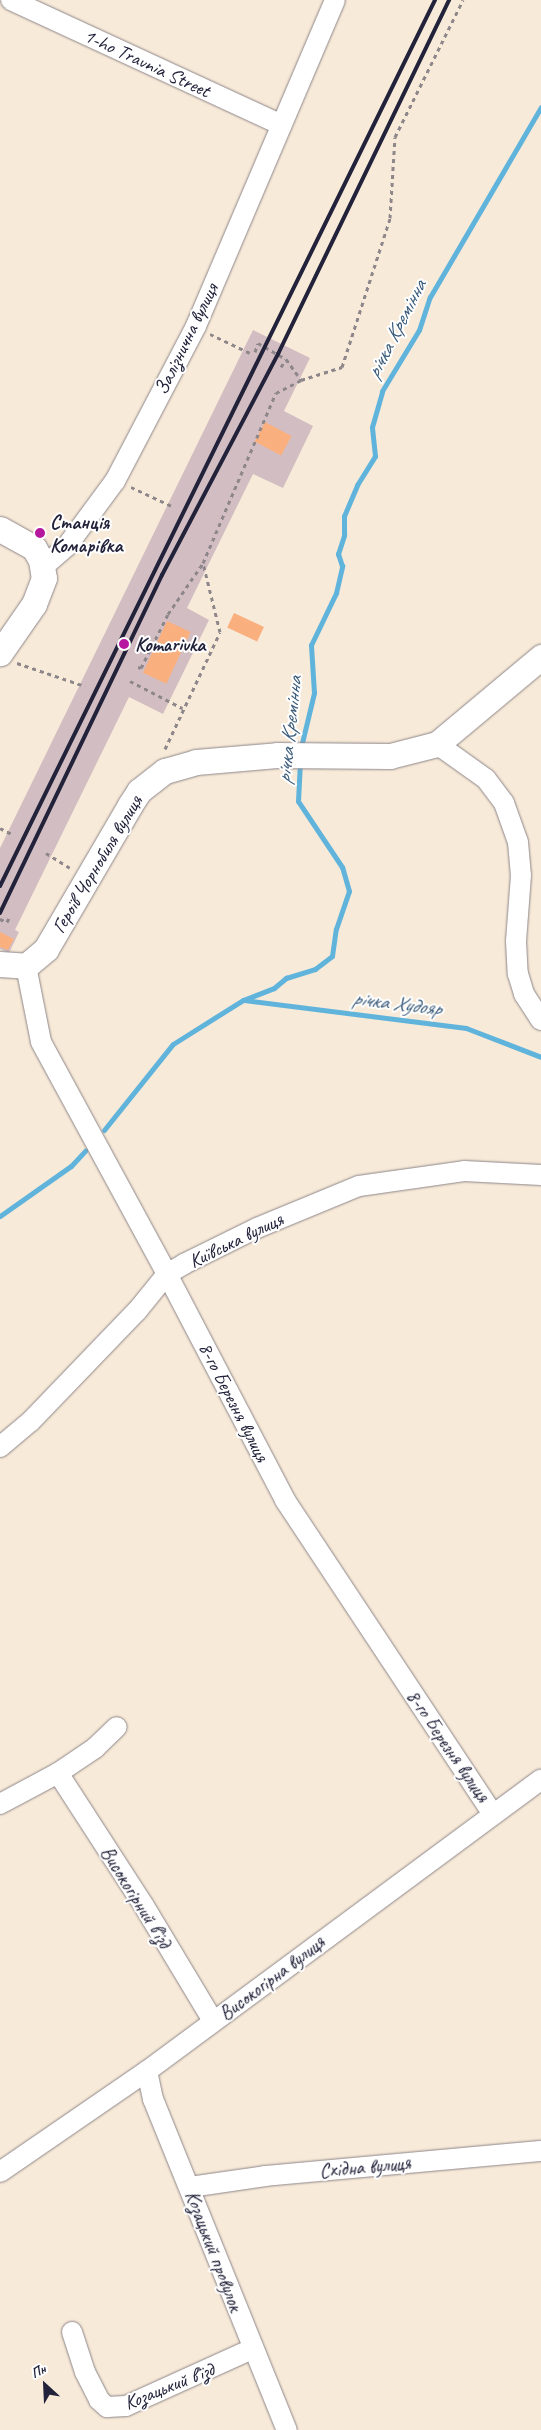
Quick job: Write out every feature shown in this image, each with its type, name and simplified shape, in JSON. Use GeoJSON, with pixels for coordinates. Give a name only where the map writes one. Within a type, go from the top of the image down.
{"type":"FeatureCollection","features":[{"type":"Feature","properties":{"kind":"street","name":"1-ho Travnia Street"},"geometry":{"type":"LineString","coordinates":[[11,0],[282,125]]}},
{"type":"Feature","properties":{"kind":"street","name":"Залізнична вулиця"},"geometry":{"type":"LineString","coordinates":[[43,567],[67,546],[115,481],[196,326],[336,0]]}},
{"type":"Feature","properties":{"kind":"street"},"geometry":{"type":"LineString","coordinates":[[0,529],[29,543],[43,567],[40,593],[4,657]]}},
{"type":"Feature","properties":{"kind":"street","name":"Героїв Чорнобиля вулиця"},"geometry":{"type":"LineString","coordinates":[[26,966],[46,949],[130,805],[151,780],[180,765],[277,755],[390,756],[437,744],[541,657]]}},
{"type":"Feature","properties":{"kind":"street"},"geometry":{"type":"LineString","coordinates":[[437,744],[486,779],[504,803],[518,842],[521,875],[516,941],[518,974],[524,994],[541,1020]]}},
{"type":"Feature","properties":{"kind":"street"},"geometry":{"type":"LineString","coordinates":[[0,964],[26,966]]}},
{"type":"Feature","properties":{"kind":"street","name":"8-го Березня вулиця"},"geometry":{"type":"LineString","coordinates":[[26,966],[41,1042],[167,1274],[285,1500],[493,1814]]}},
{"type":"Feature","properties":{"kind":"street","name":"Київська вулиця"},"geometry":{"type":"LineString","coordinates":[[0,1447],[30,1422],[137,1311],[167,1274],[257,1228],[359,1186],[464,1170],[541,1175]]}},
{"type":"Feature","properties":{"kind":"street"},"geometry":{"type":"LineString","coordinates":[[0,1804],[58,1773],[95,1748],[117,1727]]}},
{"type":"Feature","properties":{"kind":"street","name":"Високогірний в'їзд"},"geometry":{"type":"LineString","coordinates":[[58,1773],[144,1906],[213,2022]]}},
{"type":"Feature","properties":{"kind":"street","name":"Високогірна вулиця"},"geometry":{"type":"LineString","coordinates":[[0,2172],[147,2071],[541,1779]]}},
{"type":"Feature","properties":{"kind":"street","name":"Козацький провулок"},"geometry":{"type":"LineString","coordinates":[[147,2071],[153,2099],[190,2187],[252,2349],[288,2430]]}},
{"type":"Feature","properties":{"kind":"street","name":"Східна вулиця"},"geometry":{"type":"LineString","coordinates":[[190,2187],[266,2176],[541,2151]]}},
{"type":"Feature","properties":{"kind":"street","name":"Козацький в'їзд"},"geometry":{"type":"LineString","coordinates":[[72,2332],[85,2372],[99,2400],[107,2407],[126,2406],[252,2349]]}},
{"type":"Feature","properties":{"kind":"path"},"geometry":{"type":"LineString","coordinates":[[138,667],[141,668],[168,614],[203,563],[276,393],[301,380],[342,367],[390,218],[395,137],[463,0]]}},
{"type":"Feature","properties":{"kind":"path"},"geometry":{"type":"LineString","coordinates":[[196,326],[250,353]]}},
{"type":"Feature","properties":{"kind":"path"},"geometry":{"type":"LineString","coordinates":[[255,352],[258,343],[286,359],[301,380]]}},
{"type":"Feature","properties":{"kind":"path"},"geometry":{"type":"LineString","coordinates":[[281,367],[286,359]]}},
{"type":"Feature","properties":{"kind":"path"},"geometry":{"type":"LineString","coordinates":[[115,481],[174,506]]}},
{"type":"Feature","properties":{"kind":"path"},"geometry":{"type":"LineString","coordinates":[[130,681],[182,708],[220,632],[203,563]]}},
{"type":"Feature","properties":{"kind":"path"},"geometry":{"type":"LineString","coordinates":[[4,657],[85,686]]}},
{"type":"Feature","properties":{"kind":"path"},"geometry":{"type":"LineString","coordinates":[[0,828],[12,834]]}},
{"type":"Feature","properties":{"kind":"path"},"geometry":{"type":"LineString","coordinates":[[46,853],[54,860]]}},
{"type":"Feature","properties":{"kind":"path"},"geometry":{"type":"LineString","coordinates":[[0,919],[7,922],[9,918]]}},
{"type":"Feature","properties":{"kind":"shaded area"},"geometry":{"type":"Polygon","coordinates":[[[253,330],[310,358],[284,411],[313,426],[283,488],[253,474],[187,608],[209,620],[163,714],[129,697],[15,930],[19,932],[9,953],[0,949],[0,848],[253,330]]]}},
{"type":"Feature","properties":{"kind":"building"},"geometry":{"type":"Polygon","coordinates":[[[265,422],[291,436],[281,456],[255,441],[265,422]]]}},
{"type":"Feature","properties":{"kind":"building"},"geometry":{"type":"Polygon","coordinates":[[[234,613],[264,627],[257,641],[227,628],[234,613]]]}},
{"type":"Feature","properties":{"kind":"building"},"geometry":{"type":"Polygon","coordinates":[[[167,621],[191,632],[166,684],[143,673],[167,621]]]}},
{"type":"Feature","properties":{"kind":"building"},"geometry":{"type":"Polygon","coordinates":[[[0,932],[14,939],[8,950],[0,947],[0,932]]]}},
{"type":"Feature","properties":{"kind":"waterway","name":"річка Кремінна"},"geometry":{"type":"LineString","coordinates":[[301,747],[314,693],[311,645],[336,593],[342,566],[338,554],[344,535],[344,516],[357,485],[375,456],[372,427],[382,391],[419,330],[430,297],[541,107]]}},
{"type":"Feature","properties":{"kind":"waterway","name":"річка Кремінна"},"geometry":{"type":"LineString","coordinates":[[104,1130],[173,1044],[243,1000],[274,988],[286,978],[315,969],[332,956],[336,929],[349,891],[342,867],[298,801],[300,761]]}},
{"type":"Feature","properties":{"kind":"waterway","name":"річка Худояр"},"geometry":{"type":"LineString","coordinates":[[244,1000],[466,1028],[541,1057]]}},
{"type":"Feature","properties":{"kind":"waterway","name":"річка Кремінна"},"geometry":{"type":"LineString","coordinates":[[0,1216],[71,1166],[85,1151]]}},
{"type":"Feature","properties":{"kind":"railway"},"geometry":{"type":"LineString","coordinates":[[0,886],[435,0]]}},
{"type":"Feature","properties":{"kind":"railway"},"geometry":{"type":"LineString","coordinates":[[0,913],[162,575],[278,354],[449,0]]}},
{"type":"Feature","properties":{"kind":"place","name":"Станція Комарівка"},"geometry":{"type":"Point","coordinates":[40,533]}},
{"type":"Feature","properties":{"kind":"place","name":"Komarivka"},"geometry":{"type":"Point","coordinates":[124,644]}}]}
